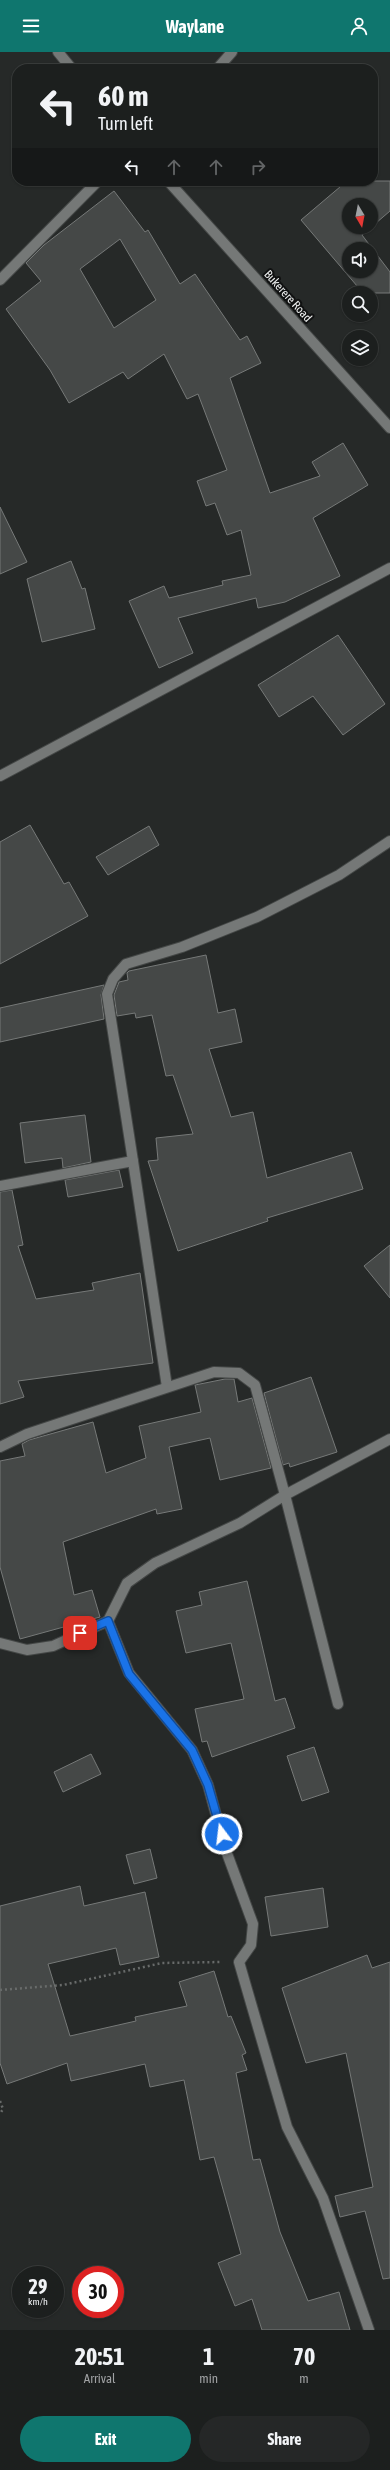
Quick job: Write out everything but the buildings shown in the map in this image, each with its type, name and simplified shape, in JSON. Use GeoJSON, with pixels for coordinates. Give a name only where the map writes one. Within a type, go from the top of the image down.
{"type":"FeatureCollection","features":[{"type":"Feature","properties":{"kind":"street"},"geometry":{"type":"LineString","coordinates":[[58,52],[68,64]]}},
{"type":"Feature","properties":{"kind":"street"},"geometry":{"type":"LineString","coordinates":[[221,64],[232,52]]}},
{"type":"Feature","properties":{"kind":"street"},"geometry":{"type":"LineString","coordinates":[[0,280],[93,186]]}},
{"type":"Feature","properties":{"kind":"street","name":"Bukerere Road"},"geometry":{"type":"LineString","coordinates":[[172,186],[390,428]]}},
{"type":"Feature","properties":{"kind":"street"},"geometry":{"type":"LineString","coordinates":[[0,776],[390,568]]}},
{"type":"Feature","properties":{"kind":"street"},"geometry":{"type":"LineString","coordinates":[[167,1387],[107,994],[113,979],[126,964],[182,947],[257,917],[339,875],[390,841]]}},
{"type":"Feature","properties":{"kind":"street"},"geometry":{"type":"LineString","coordinates":[[0,1186],[133,1161]]}},
{"type":"Feature","properties":{"kind":"street"},"geometry":{"type":"LineString","coordinates":[[0,1447],[27,1434],[214,1372],[239,1373],[255,1385],[285,1495],[338,1704]]}},
{"type":"Feature","properties":{"kind":"street"},"geometry":{"type":"LineString","coordinates":[[0,1643],[26,1650],[53,1646],[108,1621],[128,1583],[155,1563],[240,1522],[285,1495],[390,1439]]}},
{"type":"Feature","properties":{"kind":"street"},"geometry":{"type":"LineString","coordinates":[[108,1621],[129,1674],[192,1750],[208,1785],[226,1848],[253,1924],[251,1945],[239,1962],[288,2127],[323,2198],[369,2330]]}},
{"type":"Feature","properties":{"kind":"path"},"geometry":{"type":"LineString","coordinates":[[0,1990],[63,1985],[162,1963],[239,1962]]}},
{"type":"Feature","properties":{"kind":"path"},"geometry":{"type":"LineString","coordinates":[[0,2101],[3,2109],[0,2114]]}},
{"type":"Feature","properties":{"kind":"route"},"geometry":{"type":"LineString","coordinates":[[80,1633],[108,1621],[129,1674],[192,1750],[208,1785],[222,1834]]}}]}
